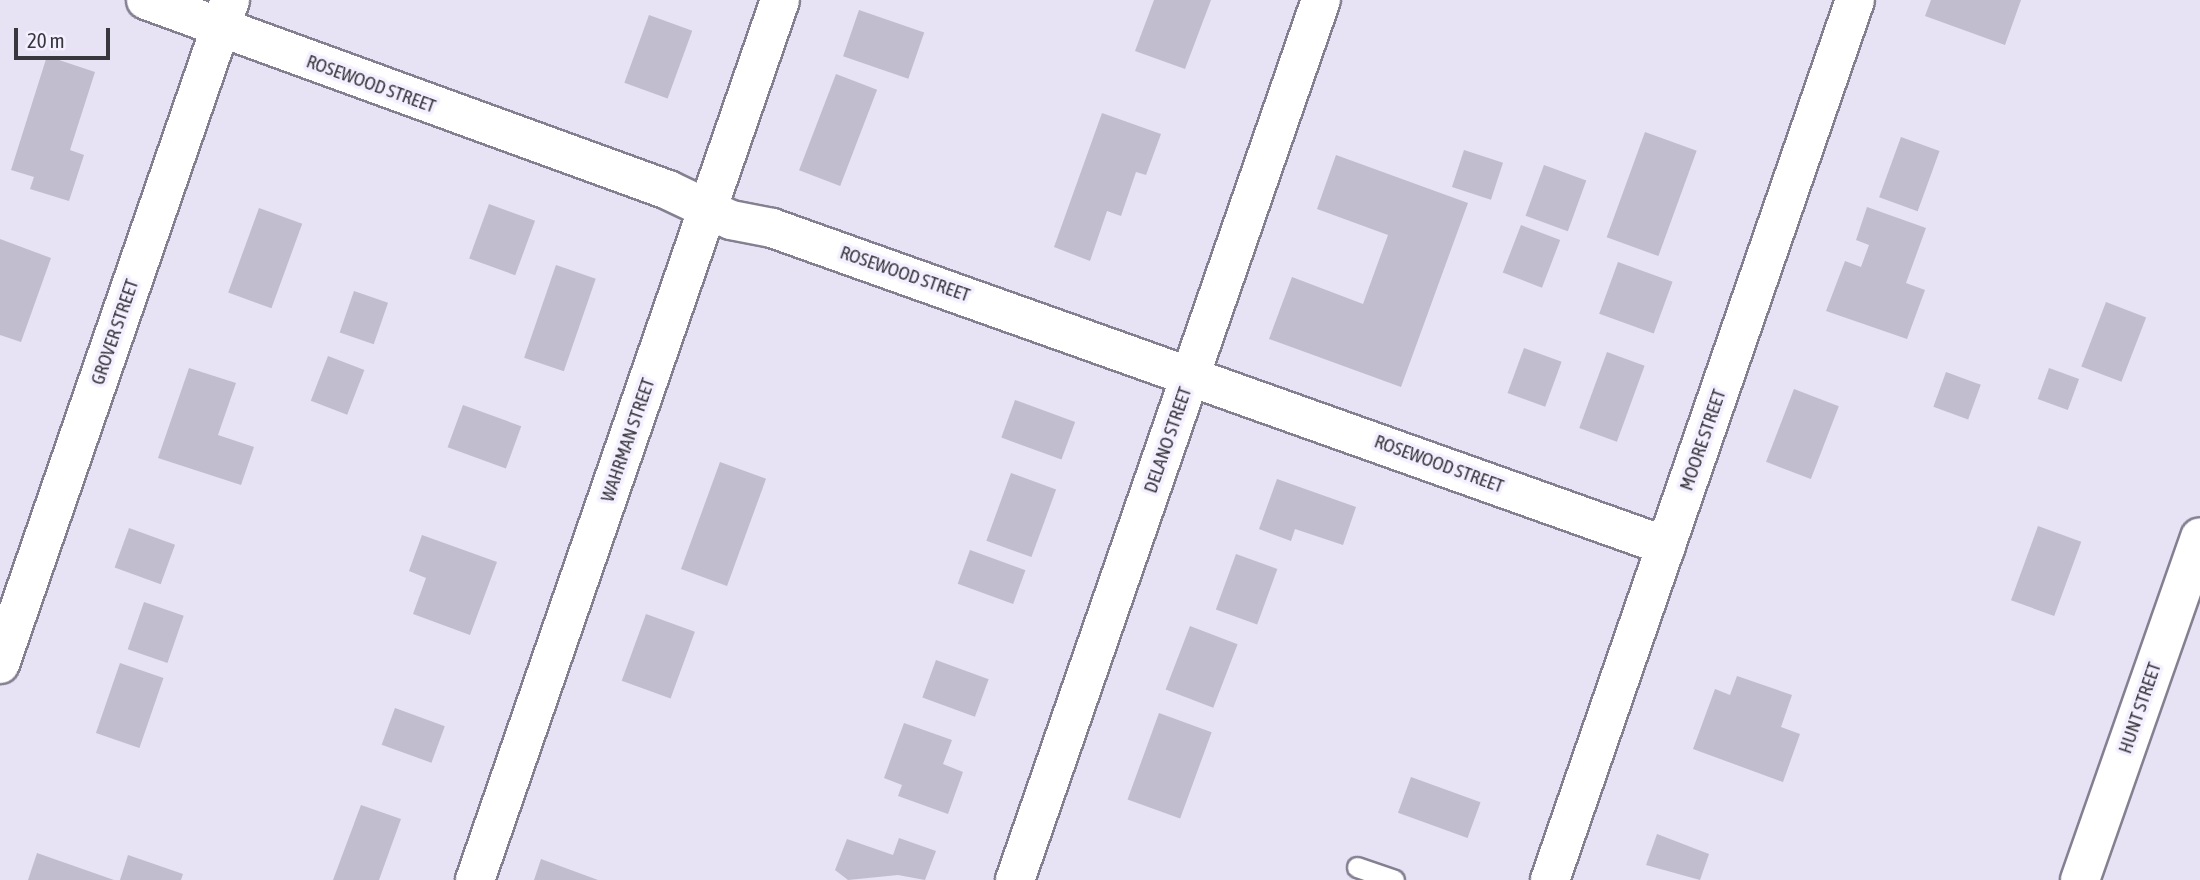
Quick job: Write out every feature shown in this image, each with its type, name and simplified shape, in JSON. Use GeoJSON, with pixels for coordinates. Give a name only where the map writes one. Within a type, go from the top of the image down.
{"type":"FeatureCollection","features":[{"type":"Feature","properties":{"kind":"street","name":"ROSEWOOD STREET"},"geometry":{"type":"LineString","coordinates":[[146,0],[225,14],[708,209],[1190,374],[1666,546]]}},
{"type":"Feature","properties":{"kind":"street","name":"WAHRMAN STREET"},"geometry":{"type":"LineString","coordinates":[[475,880],[780,0]]}},
{"type":"Feature","properties":{"kind":"street","name":"DELANO STREET"},"geometry":{"type":"LineString","coordinates":[[1015,880],[1321,0]]}},
{"type":"Feature","properties":{"kind":"street","name":"MOORE STREET"},"geometry":{"type":"LineString","coordinates":[[1550,880],[1855,0]]}},
{"type":"Feature","properties":{"kind":"street","name":"GROVER STREET"},"geometry":{"type":"LineString","coordinates":[[0,664],[225,14]]}},
{"type":"Feature","properties":{"kind":"street","name":"HUNT STREET"},"geometry":{"type":"LineString","coordinates":[[2080,880],[2193,581],[2200,537]]}},
{"type":"Feature","properties":{"kind":"lane"},"geometry":{"type":"LineString","coordinates":[[1357,867],[1394,880]]}},
{"type":"Feature","properties":{"kind":"building"},"geometry":{"type":"Polygon","coordinates":[[[1154,0],[1211,0],[1185,69],[1135,51],[1154,0]]]}},
{"type":"Feature","properties":{"kind":"building"},"geometry":{"type":"Polygon","coordinates":[[[1931,0],[2021,0],[2005,45],[1925,16],[1931,0]]]}},
{"type":"Feature","properties":{"kind":"building"},"geometry":{"type":"Polygon","coordinates":[[[859,10],[924,32],[908,79],[843,56],[859,10]]]}},
{"type":"Feature","properties":{"kind":"building"},"geometry":{"type":"Polygon","coordinates":[[[649,15],[692,31],[668,98],[624,83],[649,15]]]}},
{"type":"Feature","properties":{"kind":"building"},"geometry":{"type":"Polygon","coordinates":[[[47,56],[95,72],[70,150],[84,155],[69,201],[30,189],[34,177],[11,170],[47,56]]]}},
{"type":"Feature","properties":{"kind":"building"},"geometry":{"type":"Polygon","coordinates":[[[836,74],[877,90],[840,186],[799,170],[836,74]]]}},
{"type":"Feature","properties":{"kind":"building"},"geometry":{"type":"Polygon","coordinates":[[[1102,113],[1161,134],[1146,175],[1136,172],[1121,216],[1107,211],[1090,261],[1054,247],[1102,113]]]}},
{"type":"Feature","properties":{"kind":"building"},"geometry":{"type":"Polygon","coordinates":[[[1645,132],[1697,151],[1658,256],[1607,237],[1645,132]]]}},
{"type":"Feature","properties":{"kind":"building"},"geometry":{"type":"Polygon","coordinates":[[[1901,137],[1940,151],[1918,211],[1879,197],[1901,137]]]}},
{"type":"Feature","properties":{"kind":"building"},"geometry":{"type":"Polygon","coordinates":[[[1464,150],[1503,163],[1491,200],[1452,187],[1464,150]]]}},
{"type":"Feature","properties":{"kind":"building"},"geometry":{"type":"Polygon","coordinates":[[[1336,155],[1468,203],[1401,387],[1269,339],[1292,277],[1363,304],[1388,235],[1317,209],[1336,155]]]}},
{"type":"Feature","properties":{"kind":"building"},"geometry":{"type":"Polygon","coordinates":[[[1544,165],[1586,180],[1568,231],[1526,216],[1544,165]]]}},
{"type":"Feature","properties":{"kind":"building"},"geometry":{"type":"Polygon","coordinates":[[[489,204],[535,221],[515,275],[469,259],[489,204]]]}},
{"type":"Feature","properties":{"kind":"building"},"geometry":{"type":"Polygon","coordinates":[[[1867,207],[1926,228],[1906,283],[1925,290],[1907,339],[1826,311],[1845,261],[1861,267],[1869,245],[1856,240],[1867,207]]]}},
{"type":"Feature","properties":{"kind":"building"},"geometry":{"type":"Polygon","coordinates":[[[259,208],[302,224],[271,308],[228,293],[259,208]]]}},
{"type":"Feature","properties":{"kind":"building"},"geometry":{"type":"Polygon","coordinates":[[[1521,225],[1560,240],[1542,288],[1503,273],[1521,225]]]}},
{"type":"Feature","properties":{"kind":"building"},"geometry":{"type":"Polygon","coordinates":[[[0,239],[51,258],[21,342],[0,335],[0,239]]]}},
{"type":"Feature","properties":{"kind":"building"},"geometry":{"type":"Polygon","coordinates":[[[1618,262],[1673,282],[1654,334],[1599,314],[1618,262]]]}},
{"type":"Feature","properties":{"kind":"building"},"geometry":{"type":"Polygon","coordinates":[[[556,265],[596,279],[564,371],[524,358],[556,265]]]}},
{"type":"Feature","properties":{"kind":"building"},"geometry":{"type":"Polygon","coordinates":[[[354,291],[388,303],[374,344],[340,333],[354,291]]]}},
{"type":"Feature","properties":{"kind":"building"},"geometry":{"type":"Polygon","coordinates":[[[2106,302],[2146,317],[2121,382],[2081,366],[2106,302]]]}},
{"type":"Feature","properties":{"kind":"building"},"geometry":{"type":"Polygon","coordinates":[[[1524,348],[1562,362],[1545,407],[1508,393],[1524,348]]]}},
{"type":"Feature","properties":{"kind":"building"},"geometry":{"type":"Polygon","coordinates":[[[1607,352],[1645,366],[1617,442],[1579,428],[1607,352]]]}},
{"type":"Feature","properties":{"kind":"building"},"geometry":{"type":"Polygon","coordinates":[[[328,356],[364,370],[347,415],[311,401],[328,356]]]}},
{"type":"Feature","properties":{"kind":"building"},"geometry":{"type":"Polygon","coordinates":[[[189,368],[236,383],[218,435],[254,447],[241,485],[158,458],[189,368]]]}},
{"type":"Feature","properties":{"kind":"building"},"geometry":{"type":"Polygon","coordinates":[[[2049,368],[2079,379],[2068,410],[2038,399],[2049,368]]]}},
{"type":"Feature","properties":{"kind":"building"},"geometry":{"type":"Polygon","coordinates":[[[1946,372],[1981,385],[1968,419],[1933,407],[1946,372]]]}},
{"type":"Feature","properties":{"kind":"building"},"geometry":{"type":"Polygon","coordinates":[[[1794,389],[1839,406],[1811,479],[1766,462],[1794,389]]]}},
{"type":"Feature","properties":{"kind":"building"},"geometry":{"type":"Polygon","coordinates":[[[1015,400],[1075,422],[1061,459],[1001,438],[1015,400]]]}},
{"type":"Feature","properties":{"kind":"building"},"geometry":{"type":"Polygon","coordinates":[[[463,405],[521,426],[506,468],[448,447],[463,405]]]}},
{"type":"Feature","properties":{"kind":"building"},"geometry":{"type":"Polygon","coordinates":[[[720,462],[766,479],[727,586],[681,569],[720,462]]]}},
{"type":"Feature","properties":{"kind":"building"},"geometry":{"type":"Polygon","coordinates":[[[1011,473],[1056,489],[1031,557],[986,541],[1011,473]]]}},
{"type":"Feature","properties":{"kind":"building"},"geometry":{"type":"Polygon","coordinates":[[[1277,479],[1356,507],[1343,545],[1295,529],[1291,541],[1259,529],[1277,479]]]}},
{"type":"Feature","properties":{"kind":"building"},"geometry":{"type":"Polygon","coordinates":[[[2038,526],[2081,542],[2054,616],[2011,600],[2038,526]]]}},
{"type":"Feature","properties":{"kind":"building"},"geometry":{"type":"Polygon","coordinates":[[[129,528],[175,545],[161,584],[115,567],[129,528]]]}},
{"type":"Feature","properties":{"kind":"building"},"geometry":{"type":"Polygon","coordinates":[[[422,535],[497,562],[470,635],[413,614],[426,578],[409,571],[422,535]]]}},
{"type":"Feature","properties":{"kind":"building"},"geometry":{"type":"Polygon","coordinates":[[[970,550],[1025,570],[1013,604],[958,584],[970,550]]]}},
{"type":"Feature","properties":{"kind":"building"},"geometry":{"type":"Polygon","coordinates":[[[1236,554],[1277,569],[1257,624],[1216,609],[1236,554]]]}},
{"type":"Feature","properties":{"kind":"building"},"geometry":{"type":"Polygon","coordinates":[[[144,602],[184,616],[167,663],[128,649],[144,602]]]}},
{"type":"Feature","properties":{"kind":"building"},"geometry":{"type":"Polygon","coordinates":[[[646,614],[695,632],[671,699],[622,681],[646,614]]]}},
{"type":"Feature","properties":{"kind":"building"},"geometry":{"type":"Polygon","coordinates":[[[1190,626],[1238,644],[1213,708],[1166,689],[1190,626]]]}},
{"type":"Feature","properties":{"kind":"building"},"geometry":{"type":"Polygon","coordinates":[[[936,660],[989,679],[975,717],[922,698],[936,660]]]}},
{"type":"Feature","properties":{"kind":"building"},"geometry":{"type":"Polygon","coordinates":[[[120,663],[163,678],[139,748],[96,733],[120,663]]]}},
{"type":"Feature","properties":{"kind":"building"},"geometry":{"type":"Polygon","coordinates":[[[1737,676],[1792,695],[1781,727],[1800,734],[1783,782],[1693,749],[1715,689],[1730,695],[1737,676]]]}},
{"type":"Feature","properties":{"kind":"building"},"geometry":{"type":"Polygon","coordinates":[[[395,708],[445,726],[431,763],[382,745],[395,708]]]}},
{"type":"Feature","properties":{"kind":"building"},"geometry":{"type":"Polygon","coordinates":[[[1159,713],[1212,732],[1180,819],[1128,799],[1159,713]]]}},
{"type":"Feature","properties":{"kind":"building"},"geometry":{"type":"Polygon","coordinates":[[[904,723],[952,740],[943,764],[963,772],[948,814],[898,796],[902,785],[884,778],[904,723]]]}},
{"type":"Feature","properties":{"kind":"building"},"geometry":{"type":"Polygon","coordinates":[[[1411,777],[1481,802],[1468,838],[1398,813],[1411,777]]]}},
{"type":"Feature","properties":{"kind":"building"},"geometry":{"type":"Polygon","coordinates":[[[361,805],[401,819],[379,880],[333,880],[361,805]]]}},
{"type":"Feature","properties":{"kind":"building"},"geometry":{"type":"Polygon","coordinates":[[[1657,834],[1709,854],[1700,880],[1646,865],[1657,834]]]}},
{"type":"Feature","properties":{"kind":"building"},"geometry":{"type":"Polygon","coordinates":[[[899,838],[936,851],[925,880],[898,875],[848,880],[835,870],[847,839],[893,855],[899,838]]]}},
{"type":"Feature","properties":{"kind":"building"},"geometry":{"type":"Polygon","coordinates":[[[37,853],[114,880],[28,880],[37,853]]]}},
{"type":"Feature","properties":{"kind":"building"},"geometry":{"type":"Polygon","coordinates":[[[128,855],[183,874],[181,880],[120,880],[128,855]]]}},
{"type":"Feature","properties":{"kind":"building"},"geometry":{"type":"Polygon","coordinates":[[[541,859],[598,880],[534,880],[541,859]]]}}]}
